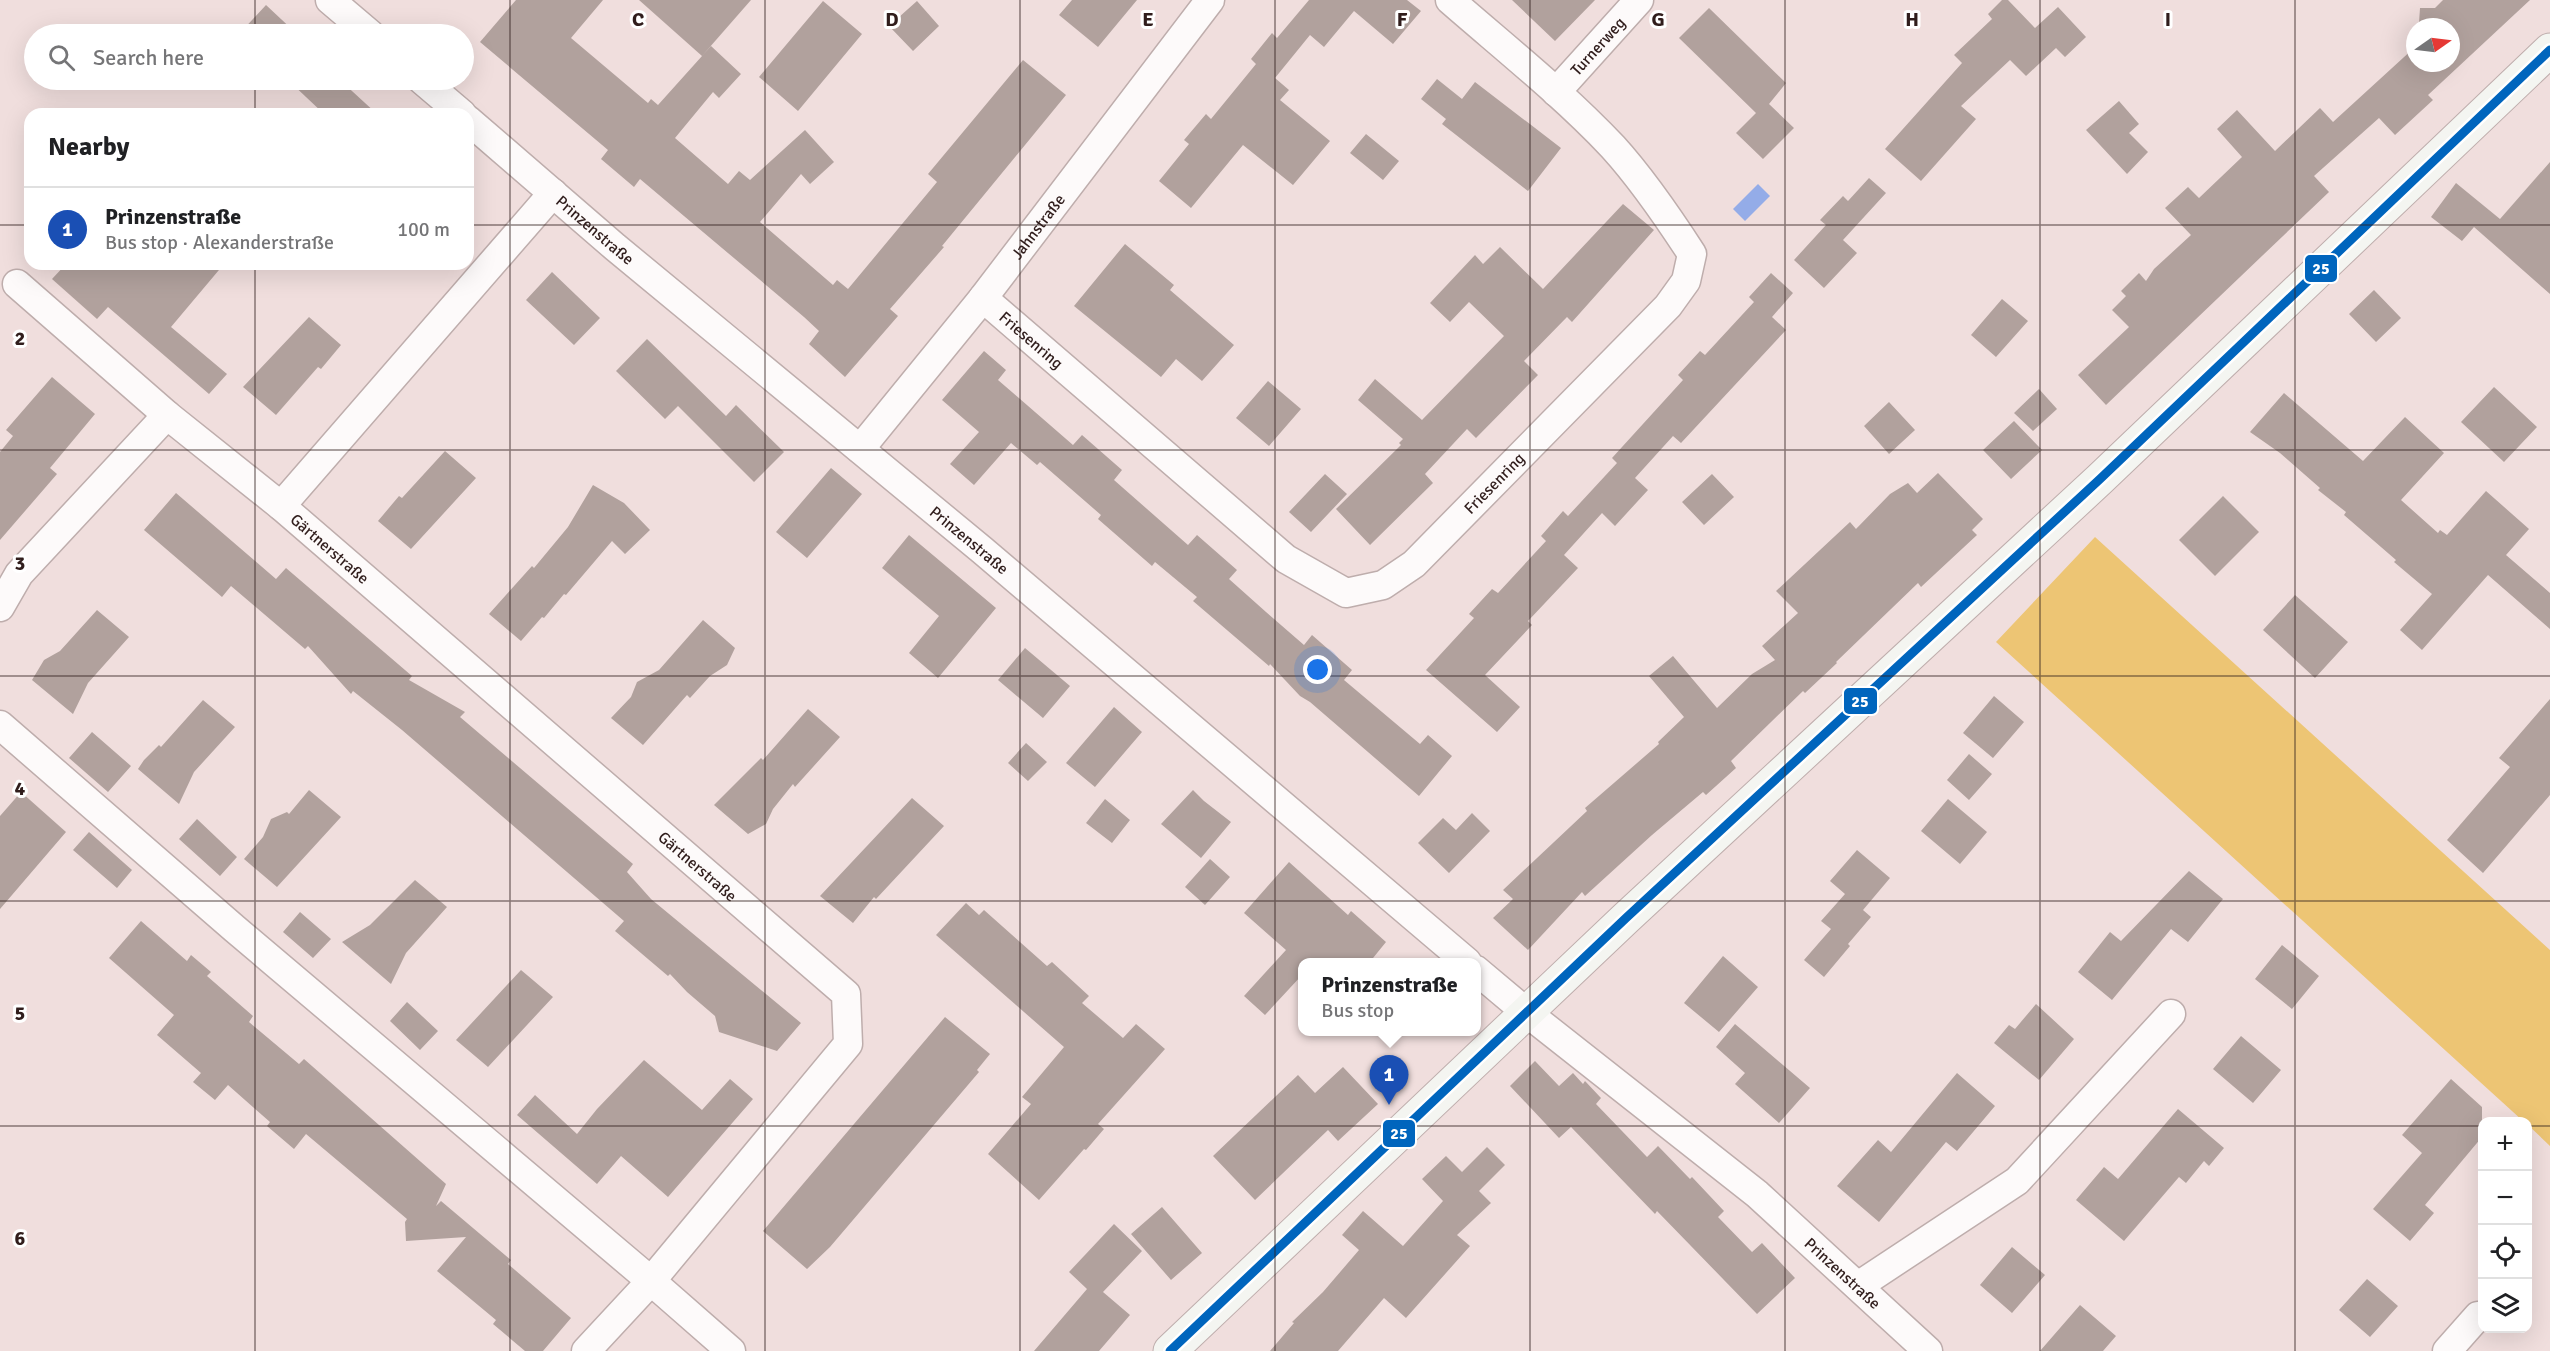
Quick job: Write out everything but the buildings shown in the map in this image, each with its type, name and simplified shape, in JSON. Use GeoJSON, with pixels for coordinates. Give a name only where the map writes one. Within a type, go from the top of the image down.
{"type":"FeatureCollection","features":[{"type":"Feature","properties":{"kind":"street"},"geometry":{"type":"LineString","coordinates":[[330,0],[358,24]]}},
{"type":"Feature","properties":{"kind":"street","name":"Jahnstraße"},"geometry":{"type":"LineString","coordinates":[[860,449],[983,298],[1210,0]]}},
{"type":"Feature","properties":{"kind":"street","name":"Friesenring"},"geometry":{"type":"LineString","coordinates":[[983,298],[1286,559],[1346,593],[1383,585],[1422,555],[1668,306],[1686,281],[1692,254],[1660,206],[1614,148],[1556,93],[1450,0]]}},
{"type":"Feature","properties":{"kind":"street","name":"Turnerweg"},"geometry":{"type":"LineString","coordinates":[[1556,93],[1639,0]]}},
{"type":"Feature","properties":{"kind":"street"},"geometry":{"type":"LineString","coordinates":[[1170,1351],[1526,1012],[2100,479],[2550,50]]}},
{"type":"Feature","properties":{"kind":"street"},"geometry":{"type":"LineString","coordinates":[[434,90],[455,108]]}},
{"type":"Feature","properties":{"kind":"street","name":"Prinzenstraße"},"geometry":{"type":"LineString","coordinates":[[474,125],[1461,958]]}},
{"type":"Feature","properties":{"kind":"street","name":"Gärtnerstraße"},"geometry":{"type":"LineString","coordinates":[[281,506],[553,193]]}},
{"type":"Feature","properties":{"kind":"street","name":"Gärtnerstraße"},"geometry":{"type":"LineString","coordinates":[[17,284],[167,415],[281,506],[846,994],[848,1044],[651,1281],[586,1351]]}},
{"type":"Feature","properties":{"kind":"street"},"geometry":{"type":"LineString","coordinates":[[0,607],[20,574],[167,415]]}},
{"type":"Feature","properties":{"kind":"street"},"geometry":{"type":"LineString","coordinates":[[0,725],[731,1351]]}},
{"type":"Feature","properties":{"kind":"street","name":"Prinzenstraße"},"geometry":{"type":"LineString","coordinates":[[1481,974],[1757,1194],[1928,1351]]}},
{"type":"Feature","properties":{"kind":"street"},"geometry":{"type":"LineString","coordinates":[[1857,1286],[2017,1181],[2171,1014]]}},
{"type":"Feature","properties":{"kind":"street"},"geometry":{"type":"LineString","coordinates":[[2447,1351],[2478,1316]]}},
{"type":"Feature","properties":{"kind":"shaded area"},"geometry":{"type":"Polygon","coordinates":[[[2095,537],[2550,950],[2550,1146],[2532,1129],[2532,1117],[2519,1117],[1996,642],[2095,537]]]}},
{"type":"Feature","properties":{"kind":"water"},"geometry":{"type":"Polygon","coordinates":[[[1758,184],[1770,196],[1745,221],[1733,209],[1758,184]]]}},
{"type":"Feature","properties":{"kind":"transit line","name":"25"},"geometry":{"type":"LineString","coordinates":[[1170,1351],[1626,918],[2100,479],[2550,50]]}},
{"type":"Feature","properties":{"kind":"place","name":"Prinzenstraße"},"geometry":{"type":"Point","coordinates":[1389,1105]}}]}
